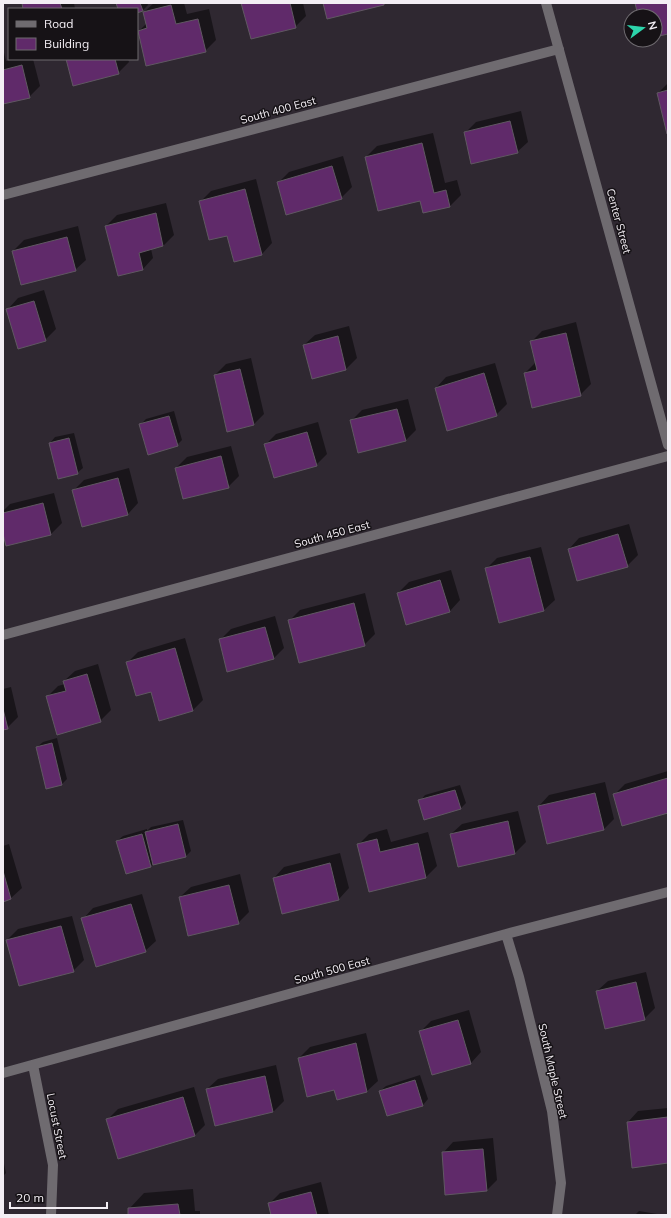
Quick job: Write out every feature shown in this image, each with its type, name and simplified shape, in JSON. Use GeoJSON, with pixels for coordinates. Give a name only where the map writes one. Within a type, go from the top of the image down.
{"type":"FeatureCollection","features":[{"type":"Feature","properties":{"kind":"street","name":"Center Street"},"geometry":{"type":"LineString","coordinates":[[546,3],[668,445]]}},
{"type":"Feature","properties":{"kind":"street","name":"South 400 East"},"geometry":{"type":"LineString","coordinates":[[3,195],[559,49]]}},
{"type":"Feature","properties":{"kind":"street","name":"South 450 East"},"geometry":{"type":"LineString","coordinates":[[3,634],[668,456]]}},
{"type":"Feature","properties":{"kind":"street","name":"South 500 East"},"geometry":{"type":"LineString","coordinates":[[3,1073],[506,934],[668,892]]}},
{"type":"Feature","properties":{"kind":"street","name":"South Maple Street"},"geometry":{"type":"LineString","coordinates":[[506,934],[519,977],[552,1111],[561,1183],[557,1215]]}},
{"type":"Feature","properties":{"kind":"street","name":"Locust Street"},"geometry":{"type":"LineString","coordinates":[[33,1065],[53,1165],[51,1215]]}},
{"type":"Feature","properties":{"kind":"building"},"geometry":{"type":"Polygon","coordinates":[[[22,3],[60,3],[62,8],[23,8],[22,3]]]}},
{"type":"Feature","properties":{"kind":"building"},"geometry":{"type":"Polygon","coordinates":[[[116,3],[140,3],[143,11],[138,13],[138,8],[118,8],[116,3]]]}},
{"type":"Feature","properties":{"kind":"building"},"geometry":{"type":"Polygon","coordinates":[[[241,3],[290,3],[296,28],[251,39],[241,3]]]}},
{"type":"Feature","properties":{"kind":"building"},"geometry":{"type":"Polygon","coordinates":[[[323,3],[384,3],[384,5],[327,19],[323,3]]]}},
{"type":"Feature","properties":{"kind":"building"},"geometry":{"type":"Polygon","coordinates":[[[635,3],[668,3],[668,34],[663,35],[663,8],[636,8],[635,3]]]}},
{"type":"Feature","properties":{"kind":"building"},"geometry":{"type":"Polygon","coordinates":[[[171,5],[176,24],[198,19],[206,52],[146,66],[138,31],[147,28],[143,12],[171,5]]]}},
{"type":"Feature","properties":{"kind":"building"},"geometry":{"type":"Polygon","coordinates":[[[66,60],[115,60],[119,74],[73,86],[66,60]]]}},
{"type":"Feature","properties":{"kind":"building"},"geometry":{"type":"Polygon","coordinates":[[[22,65],[30,98],[3,104],[3,70],[22,65]]]}},
{"type":"Feature","properties":{"kind":"building"},"geometry":{"type":"Polygon","coordinates":[[[668,90],[668,134],[667,134],[657,93],[668,90]]]}},
{"type":"Feature","properties":{"kind":"building"},"geometry":{"type":"Polygon","coordinates":[[[510,121],[518,153],[471,164],[464,132],[510,121]]]}},
{"type":"Feature","properties":{"kind":"building"},"geometry":{"type":"Polygon","coordinates":[[[422,143],[434,193],[446,190],[450,207],[423,213],[420,201],[378,211],[365,157],[422,143]]]}},
{"type":"Feature","properties":{"kind":"building"},"geometry":{"type":"Polygon","coordinates":[[[332,166],[342,199],[286,215],[277,182],[332,166]]]}},
{"type":"Feature","properties":{"kind":"building"},"geometry":{"type":"Polygon","coordinates":[[[245,189],[262,255],[234,262],[227,236],[209,240],[199,201],[245,189]]]}},
{"type":"Feature","properties":{"kind":"building"},"geometry":{"type":"Polygon","coordinates":[[[156,213],[163,246],[139,253],[143,270],[118,276],[105,226],[156,213]]]}},
{"type":"Feature","properties":{"kind":"building"},"geometry":{"type":"Polygon","coordinates":[[[67,237],[76,271],[21,285],[12,251],[67,237]]]}},
{"type":"Feature","properties":{"kind":"building"},"geometry":{"type":"Polygon","coordinates":[[[34,301],[46,341],[18,349],[6,309],[34,301]]]}},
{"type":"Feature","properties":{"kind":"building"},"geometry":{"type":"Polygon","coordinates":[[[566,333],[581,396],[532,408],[524,373],[537,370],[530,341],[566,333]]]}},
{"type":"Feature","properties":{"kind":"building"},"geometry":{"type":"Polygon","coordinates":[[[338,336],[346,370],[312,379],[303,345],[338,336]]]}},
{"type":"Feature","properties":{"kind":"building"},"geometry":{"type":"Polygon","coordinates":[[[240,369],[254,425],[227,432],[214,375],[240,369]]]}},
{"type":"Feature","properties":{"kind":"building"},"geometry":{"type":"Polygon","coordinates":[[[484,373],[497,416],[447,431],[435,388],[484,373]]]}},
{"type":"Feature","properties":{"kind":"building"},"geometry":{"type":"Polygon","coordinates":[[[397,409],[406,441],[358,453],[350,420],[397,409]]]}},
{"type":"Feature","properties":{"kind":"building"},"geometry":{"type":"Polygon","coordinates":[[[169,416],[178,446],[148,455],[139,424],[169,416]]]}},
{"type":"Feature","properties":{"kind":"building"},"geometry":{"type":"Polygon","coordinates":[[[307,432],[317,466],[274,478],[264,444],[307,432]]]}},
{"type":"Feature","properties":{"kind":"building"},"geometry":{"type":"Polygon","coordinates":[[[69,438],[78,474],[58,479],[49,443],[69,438]]]}},
{"type":"Feature","properties":{"kind":"building"},"geometry":{"type":"Polygon","coordinates":[[[221,456],[229,488],[183,499],[175,468],[221,456]]]}},
{"type":"Feature","properties":{"kind":"building"},"geometry":{"type":"Polygon","coordinates":[[[118,478],[128,515],[82,527],[72,490],[118,478]]]}},
{"type":"Feature","properties":{"kind":"building"},"geometry":{"type":"Polygon","coordinates":[[[43,503],[51,535],[6,546],[3,534],[3,513],[43,503]]]}},
{"type":"Feature","properties":{"kind":"building"},"geometry":{"type":"Polygon","coordinates":[[[618,534],[628,567],[577,581],[568,549],[618,534]]]}},
{"type":"Feature","properties":{"kind":"building"},"geometry":{"type":"Polygon","coordinates":[[[530,557],[544,611],[499,623],[485,568],[530,557]]]}},
{"type":"Feature","properties":{"kind":"building"},"geometry":{"type":"Polygon","coordinates":[[[440,580],[450,612],[406,625],[397,593],[440,580]]]}},
{"type":"Feature","properties":{"kind":"building"},"geometry":{"type":"Polygon","coordinates":[[[354,603],[365,646],[299,663],[288,620],[354,603]]]}},
{"type":"Feature","properties":{"kind":"building"},"geometry":{"type":"Polygon","coordinates":[[[265,627],[274,659],[227,672],[219,639],[265,627]]]}},
{"type":"Feature","properties":{"kind":"building"},"geometry":{"type":"Polygon","coordinates":[[[175,648],[193,711],[159,721],[151,692],[136,696],[126,662],[175,648]]]}},
{"type":"Feature","properties":{"kind":"building"},"geometry":{"type":"Polygon","coordinates":[[[87,674],[101,722],[57,735],[46,696],[66,691],[63,681],[87,674]]]}},
{"type":"Feature","properties":{"kind":"building"},"geometry":{"type":"Polygon","coordinates":[[[3,709],[8,729],[3,730],[3,709]]]}},
{"type":"Feature","properties":{"kind":"building"},"geometry":{"type":"Polygon","coordinates":[[[52,743],[62,785],[46,789],[36,747],[52,743]]]}},
{"type":"Feature","properties":{"kind":"building"},"geometry":{"type":"Polygon","coordinates":[[[668,778],[668,813],[622,826],[613,794],[668,778]]]}},
{"type":"Feature","properties":{"kind":"building"},"geometry":{"type":"Polygon","coordinates":[[[455,790],[461,809],[424,820],[418,800],[455,790]]]}},
{"type":"Feature","properties":{"kind":"building"},"geometry":{"type":"Polygon","coordinates":[[[595,793],[604,830],[547,844],[538,806],[595,793]]]}},
{"type":"Feature","properties":{"kind":"building"},"geometry":{"type":"Polygon","coordinates":[[[508,821],[515,854],[458,867],[450,834],[508,821]]]}},
{"type":"Feature","properties":{"kind":"building"},"geometry":{"type":"Polygon","coordinates":[[[178,824],[186,857],[153,865],[145,832],[178,824]]]}},
{"type":"Feature","properties":{"kind":"building"},"geometry":{"type":"Polygon","coordinates":[[[142,834],[151,867],[126,874],[116,841],[142,834]]]}},
{"type":"Feature","properties":{"kind":"building"},"geometry":{"type":"Polygon","coordinates":[[[377,839],[380,852],[418,843],[426,878],[369,892],[357,844],[377,839]]]}},
{"type":"Feature","properties":{"kind":"building"},"geometry":{"type":"Polygon","coordinates":[[[330,863],[339,900],[282,914],[273,878],[330,863]]]}},
{"type":"Feature","properties":{"kind":"building"},"geometry":{"type":"Polygon","coordinates":[[[3,871],[11,899],[3,902],[3,871]]]}},
{"type":"Feature","properties":{"kind":"building"},"geometry":{"type":"Polygon","coordinates":[[[229,885],[239,924],[188,936],[179,897],[229,885]]]}},
{"type":"Feature","properties":{"kind":"building"},"geometry":{"type":"Polygon","coordinates":[[[131,904],[146,952],[96,967],[81,918],[131,904]]]}},
{"type":"Feature","properties":{"kind":"building"},"geometry":{"type":"Polygon","coordinates":[[[61,926],[74,972],[19,986],[6,940],[61,926]]]}},
{"type":"Feature","properties":{"kind":"building"},"geometry":{"type":"Polygon","coordinates":[[[636,982],[645,1020],[605,1029],[596,991],[636,982]]]}},
{"type":"Feature","properties":{"kind":"building"},"geometry":{"type":"Polygon","coordinates":[[[458,1020],[471,1064],[432,1075],[419,1031],[458,1020]]]}},
{"type":"Feature","properties":{"kind":"building"},"geometry":{"type":"Polygon","coordinates":[[[356,1043],[367,1092],[337,1100],[334,1090],[307,1097],[298,1058],[356,1043]]]}},
{"type":"Feature","properties":{"kind":"building"},"geometry":{"type":"Polygon","coordinates":[[[265,1076],[273,1112],[215,1126],[206,1089],[265,1076]]]}},
{"type":"Feature","properties":{"kind":"building"},"geometry":{"type":"Polygon","coordinates":[[[415,1080],[423,1106],[387,1116],[379,1091],[415,1080]]]}},
{"type":"Feature","properties":{"kind":"building"},"geometry":{"type":"Polygon","coordinates":[[[183,1097],[195,1136],[118,1159],[106,1119],[183,1097]]]}},
{"type":"Feature","properties":{"kind":"building"},"geometry":{"type":"Polygon","coordinates":[[[668,1117],[668,1163],[632,1168],[627,1122],[668,1117]]]}},
{"type":"Feature","properties":{"kind":"building"},"geometry":{"type":"Polygon","coordinates":[[[483,1149],[487,1191],[445,1195],[442,1152],[483,1149]]]}},
{"type":"Feature","properties":{"kind":"building"},"geometry":{"type":"Polygon","coordinates":[[[311,1192],[317,1215],[271,1215],[268,1203],[311,1192]]]}},
{"type":"Feature","properties":{"kind":"building"},"geometry":{"type":"Polygon","coordinates":[[[178,1204],[180,1215],[128,1215],[128,1208],[178,1204]]]}}]}
